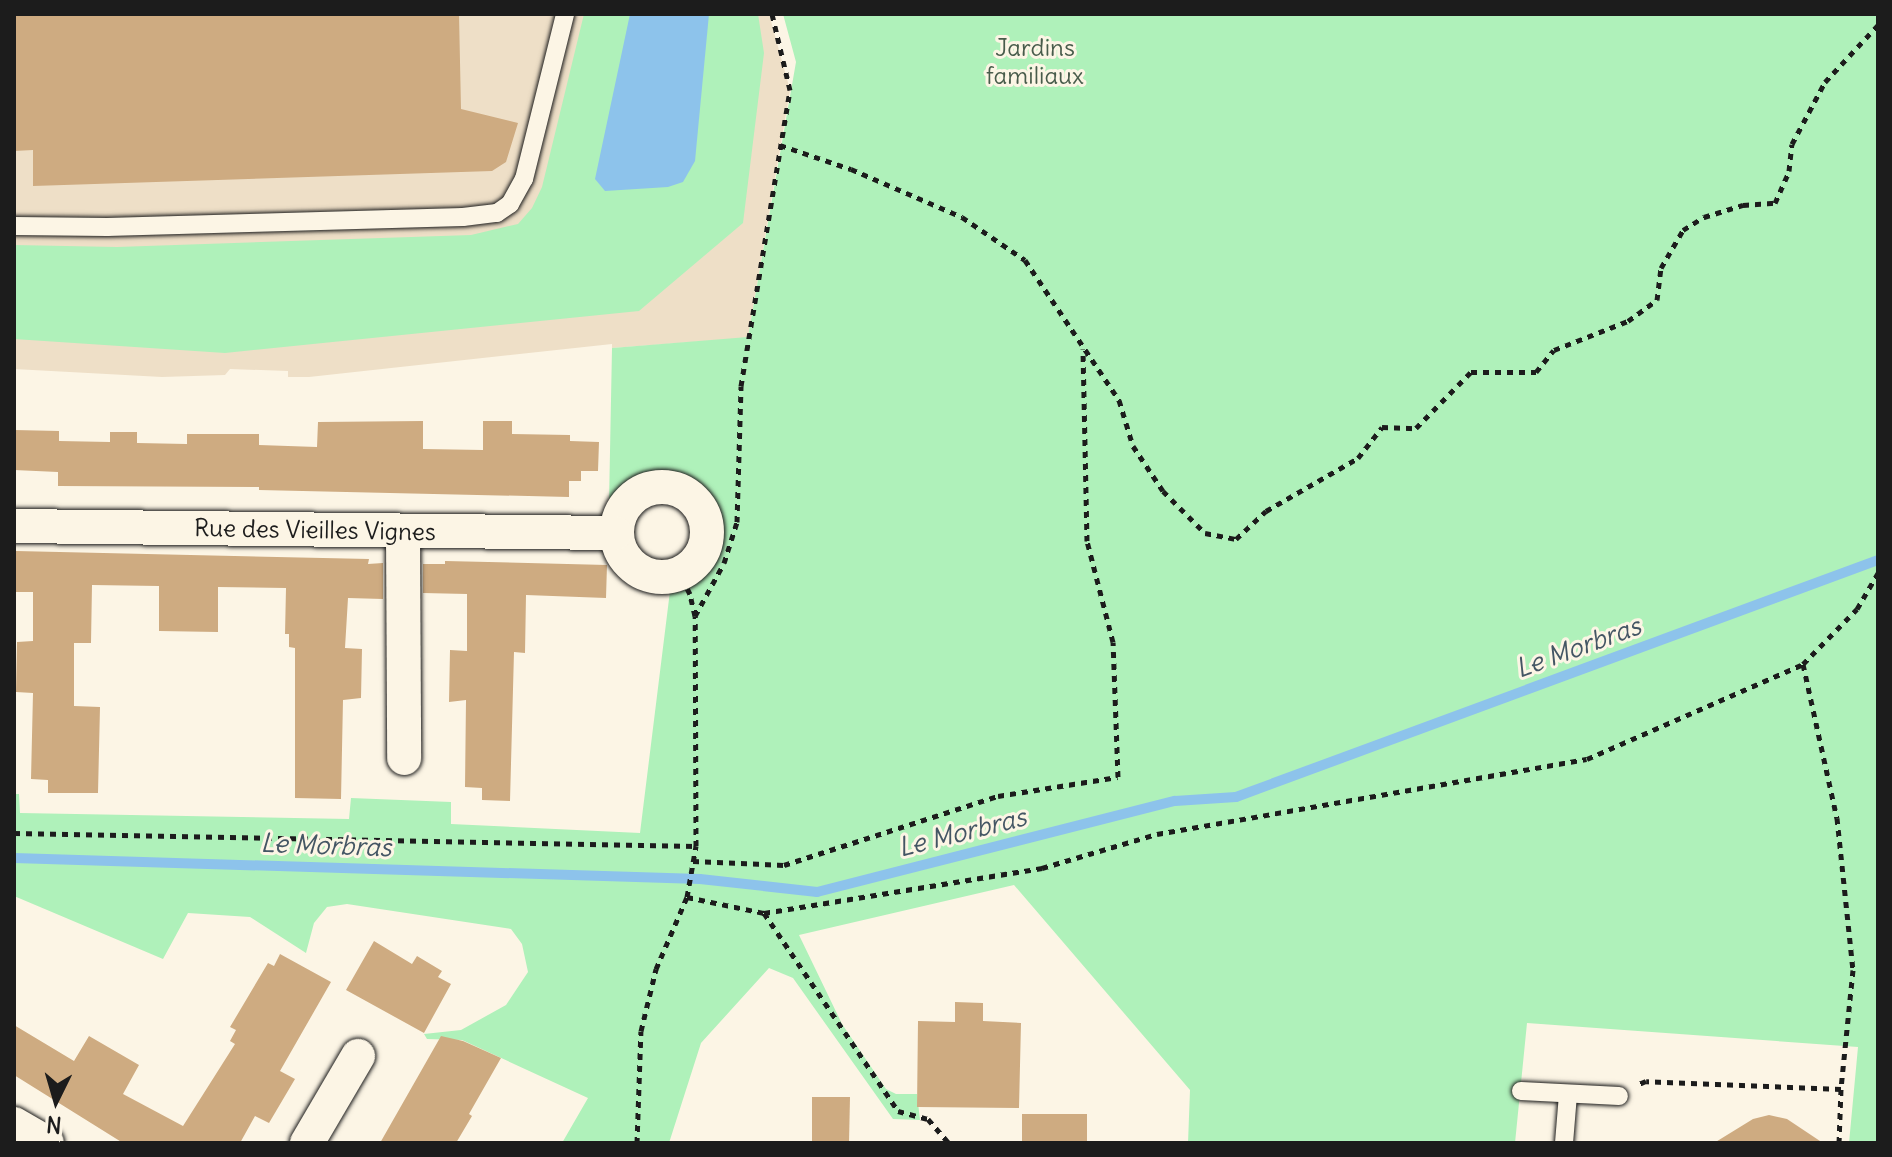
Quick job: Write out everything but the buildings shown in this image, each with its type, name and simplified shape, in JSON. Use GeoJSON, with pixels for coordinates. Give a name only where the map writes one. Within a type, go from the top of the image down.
{"type":"FeatureCollection","features":[{"type":"Feature","properties":{"kind":"street"},"geometry":{"type":"LineString","coordinates":[[667,487],[681,491],[702,511],[706,540],[702,554],[680,574],[649,577],[624,559],[615,533],[619,515],[638,493],[667,487]]}},
{"type":"Feature","properties":{"kind":"street","name":"Rue des Vieilles Vignes"},"geometry":{"type":"LineString","coordinates":[[14,526],[615,533]]}},
{"type":"Feature","properties":{"kind":"street"},"geometry":{"type":"LineString","coordinates":[[403,532],[404,758]]}},
{"type":"Feature","properties":{"kind":"street"},"geometry":{"type":"LineString","coordinates":[[307,1143],[358,1056]]}},
{"type":"Feature","properties":{"kind":"street"},"geometry":{"type":"LineString","coordinates":[[14,1124],[47,1143]]}},
{"type":"Feature","properties":{"kind":"lane"},"geometry":{"type":"LineString","coordinates":[[14,226],[107,227],[463,217],[497,213],[513,201],[524,179],[565,14]]}},
{"type":"Feature","properties":{"kind":"lane"},"geometry":{"type":"LineString","coordinates":[[1521,1091],[1619,1096]]}},
{"type":"Feature","properties":{"kind":"lane"},"geometry":{"type":"LineString","coordinates":[[1564,1143],[1568,1094]]}},
{"type":"Feature","properties":{"kind":"path"},"geometry":{"type":"LineString","coordinates":[[695,616],[724,563],[737,522],[741,478],[741,386],[790,90],[772,14]]}},
{"type":"Feature","properties":{"kind":"path"},"geometry":{"type":"LineString","coordinates":[[780,145],[851,169],[962,217],[1025,260],[1119,400],[1133,446],[1163,491],[1205,533],[1236,539],[1266,511],[1358,458],[1382,427],[1416,428],[1471,372],[1536,372],[1554,350],[1628,321],[1657,300],[1661,268],[1683,230],[1704,217],[1743,205],[1775,203],[1789,171],[1792,144],[1825,82],[1878,25]]}},
{"type":"Feature","properties":{"kind":"path"},"geometry":{"type":"LineString","coordinates":[[692,864],[784,865],[998,796],[1118,777],[1113,642],[1087,541],[1083,348]]}},
{"type":"Feature","properties":{"kind":"path"},"geometry":{"type":"LineString","coordinates":[[687,897],[764,913],[1042,868],[1157,834],[1587,759],[1803,664],[1857,609],[1878,573]]}},
{"type":"Feature","properties":{"kind":"path"},"geometry":{"type":"LineString","coordinates":[[637,1143],[641,1031],[656,969],[687,897],[696,846],[695,616],[690,594],[680,574]]}},
{"type":"Feature","properties":{"kind":"path"},"geometry":{"type":"LineString","coordinates":[[1803,664],[1837,818],[1853,970],[1839,1143]]}},
{"type":"Feature","properties":{"kind":"path"},"geometry":{"type":"LineString","coordinates":[[14,833],[696,846]]}},
{"type":"Feature","properties":{"kind":"path"},"geometry":{"type":"LineString","coordinates":[[764,913],[898,1111],[928,1119],[949,1143]]}},
{"type":"Feature","properties":{"kind":"path"},"geometry":{"type":"LineString","coordinates":[[1619,1096],[1646,1081],[1841,1089]]}},
{"type":"Feature","properties":{"kind":"shaded area"},"geometry":{"type":"Polygon","coordinates":[[[14,14],[769,14],[790,90],[748,338],[612,348],[612,344],[309,377],[288,377],[288,371],[230,369],[225,375],[162,377],[14,369],[14,14]]]}},
{"type":"Feature","properties":{"kind":"green space"},"geometry":{"type":"Polygon","coordinates":[[[584,14],[758,14],[764,53],[743,223],[639,311],[225,353],[14,339],[14,245],[117,247],[471,235],[518,224],[532,208],[542,187],[584,14]]]}},
{"type":"Feature","properties":{"kind":"green space","name":"Jardins familiaux"},"geometry":{"type":"Polygon","coordinates":[[[783,14],[1878,14],[1878,1143],[1849,1143],[1858,1047],[1527,1023],[1515,1143],[1188,1143],[1190,1090],[1014,885],[799,935],[842,1024],[886,1089],[896,1094],[917,1094],[920,1120],[893,1119],[793,978],[769,968],[701,1043],[669,1143],[562,1143],[588,1098],[462,1040],[427,1039],[424,1034],[461,1030],[506,1005],[528,972],[522,944],[511,929],[347,904],[327,907],[314,923],[306,953],[250,917],[188,913],[163,959],[14,896],[14,794],[19,794],[20,813],[349,819],[351,798],[451,802],[451,824],[640,833],[670,591],[688,587],[707,572],[719,551],[722,531],[711,495],[699,483],[674,472],[637,476],[622,485],[609,503],[612,348],[748,337],[796,62],[783,14]]]}},
{"type":"Feature","properties":{"kind":"water"},"geometry":{"type":"Polygon","coordinates":[[[630,14],[709,14],[695,161],[683,182],[668,187],[605,191],[595,179],[630,14]]]}},
{"type":"Feature","properties":{"kind":"waterway","name":"Le Morbras"},"geometry":{"type":"LineString","coordinates":[[14,858],[700,879],[817,892],[1175,801],[1236,797],[1878,560]]}}]}
